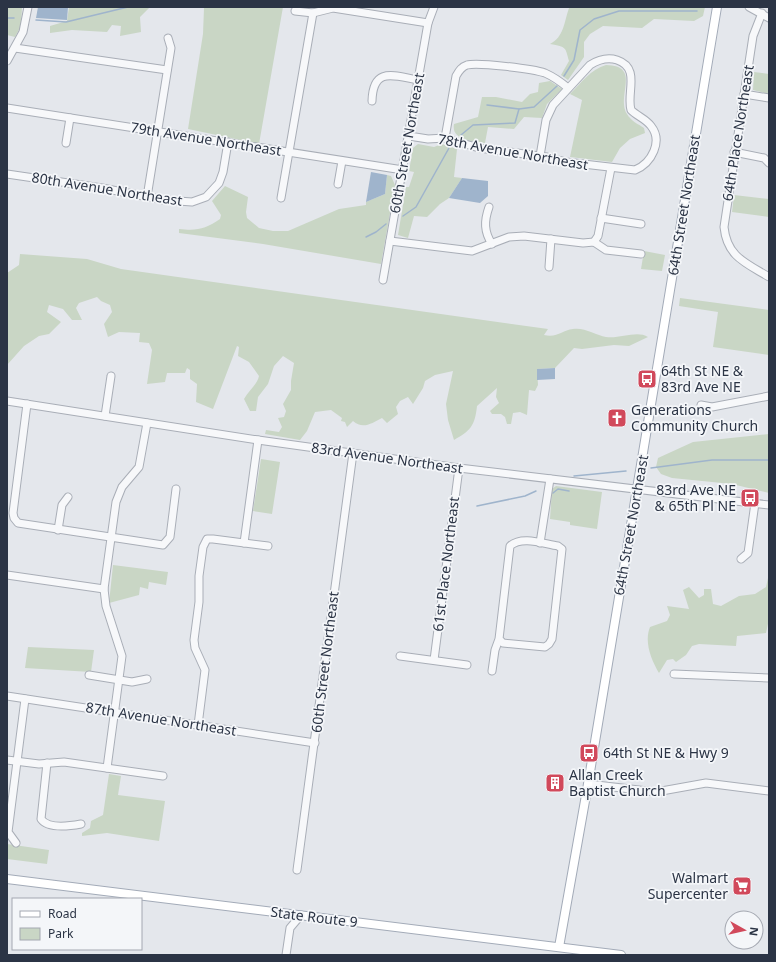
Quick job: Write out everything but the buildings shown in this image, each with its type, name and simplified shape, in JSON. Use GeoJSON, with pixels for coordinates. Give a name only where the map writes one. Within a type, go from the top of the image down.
{"type":"FeatureCollection","features":[{"type":"Feature","properties":{"kind":"main road","name":"64th Street Northeast"},"geometry":{"type":"LineString","coordinates":[[559,947],[588,784],[717,7]]}},
{"type":"Feature","properties":{"kind":"main road","name":"State Route 9"},"geometry":{"type":"LineString","coordinates":[[7,879],[620,955]]}},
{"type":"Feature","properties":{"kind":"street"},"geometry":{"type":"LineString","coordinates":[[7,61],[23,32],[28,7]]}},
{"type":"Feature","properties":{"kind":"street","name":"60th Street Northeast"},"geometry":{"type":"LineString","coordinates":[[383,280],[428,23],[434,7]]}},
{"type":"Feature","properties":{"kind":"street"},"geometry":{"type":"LineString","coordinates":[[749,7],[769,18]]}},
{"type":"Feature","properties":{"kind":"street"},"geometry":{"type":"LineString","coordinates":[[295,11],[313,13],[333,8],[428,23]]}},
{"type":"Feature","properties":{"kind":"street"},"geometry":{"type":"LineString","coordinates":[[282,198],[313,13]]}},
{"type":"Feature","properties":{"kind":"street","name":"64th Place Northeast"},"geometry":{"type":"LineString","coordinates":[[762,13],[753,36],[734,152],[724,227],[727,242],[732,252],[743,262],[769,277]]}},
{"type":"Feature","properties":{"kind":"street"},"geometry":{"type":"LineString","coordinates":[[147,197],[171,48],[168,38]]}},
{"type":"Feature","properties":{"kind":"street"},"geometry":{"type":"LineString","coordinates":[[15,48],[167,70]]}},
{"type":"Feature","properties":{"kind":"street","name":"78th Avenue Northeast"},"geometry":{"type":"LineString","coordinates":[[409,136],[428,139],[445,138],[479,148],[540,156],[558,161],[628,170],[642,167],[652,155],[656,141],[654,132],[650,125],[631,110],[629,99],[632,81],[627,66],[608,58],[597,61],[590,65],[568,88]]}},
{"type":"Feature","properties":{"kind":"street"},"geometry":{"type":"LineString","coordinates":[[445,138],[454,82],[462,67],[478,64],[535,71],[552,76],[568,88],[549,113],[540,156]]}},
{"type":"Feature","properties":{"kind":"street"},"geometry":{"type":"LineString","coordinates":[[372,101],[373,84],[379,78],[385,76],[419,80]]}},
{"type":"Feature","properties":{"kind":"street"},"geometry":{"type":"LineString","coordinates":[[744,94],[769,98]]}},
{"type":"Feature","properties":{"kind":"street","name":"79th Avenue Northeast"},"geometry":{"type":"LineString","coordinates":[[7,108],[403,170]]}},
{"type":"Feature","properties":{"kind":"street"},"geometry":{"type":"LineString","coordinates":[[66,143],[70,118]]}},
{"type":"Feature","properties":{"kind":"street","name":"80th Avenue Northeast"},"geometry":{"type":"LineString","coordinates":[[7,174],[102,188],[147,197],[187,202],[206,197],[214,190],[221,177],[228,142]]}},
{"type":"Feature","properties":{"kind":"street"},"geometry":{"type":"LineString","coordinates":[[734,152],[764,158],[769,163]]}},
{"type":"Feature","properties":{"kind":"street"},"geometry":{"type":"LineString","coordinates":[[338,184],[342,160]]}},
{"type":"Feature","properties":{"kind":"street"},"geometry":{"type":"LineString","coordinates":[[594,242],[598,236],[601,218],[607,198],[611,168]]}},
{"type":"Feature","properties":{"kind":"street"},"geometry":{"type":"LineString","coordinates":[[489,207],[485,218],[487,236],[492,244]]}},
{"type":"Feature","properties":{"kind":"street"},"geometry":{"type":"LineString","coordinates":[[601,218],[641,224]]}},
{"type":"Feature","properties":{"kind":"street"},"geometry":{"type":"LineString","coordinates":[[390,241],[464,251],[475,250],[515,236],[583,243],[594,242],[606,250],[641,254]]}},
{"type":"Feature","properties":{"kind":"street"},"geometry":{"type":"LineString","coordinates":[[549,267],[551,239]]}},
{"type":"Feature","properties":{"kind":"street"},"geometry":{"type":"LineString","coordinates":[[105,416],[111,376]]}},
{"type":"Feature","properties":{"kind":"street"},"geometry":{"type":"LineString","coordinates":[[701,405],[712,407],[769,396]]}},
{"type":"Feature","properties":{"kind":"street","name":"83rd Avenue Northeast"},"geometry":{"type":"LineString","coordinates":[[7,401],[258,440],[459,468],[769,505]]}},
{"type":"Feature","properties":{"kind":"street"},"geometry":{"type":"LineString","coordinates":[[27,404],[13,516],[16,522],[157,545],[165,544],[170,537],[176,488]]}},
{"type":"Feature","properties":{"kind":"street"},"geometry":{"type":"LineString","coordinates":[[107,768],[122,652],[106,606],[104,589],[118,496],[122,487],[139,467],[147,423]]}},
{"type":"Feature","properties":{"kind":"street"},"geometry":{"type":"LineString","coordinates":[[244,543],[258,440]]}},
{"type":"Feature","properties":{"kind":"street","name":"60th Street Northeast"},"geometry":{"type":"LineString","coordinates":[[297,870],[353,453]]}},
{"type":"Feature","properties":{"kind":"street","name":"61st Place Northeast"},"geometry":{"type":"LineString","coordinates":[[434,660],[459,468]]}},
{"type":"Feature","properties":{"kind":"street"},"geometry":{"type":"LineString","coordinates":[[540,543],[550,479]]}},
{"type":"Feature","properties":{"kind":"street"},"geometry":{"type":"LineString","coordinates":[[58,530],[62,505],[68,497]]}},
{"type":"Feature","properties":{"kind":"street"},"geometry":{"type":"LineString","coordinates":[[742,559],[748,553],[755,503]]}},
{"type":"Feature","properties":{"kind":"street"},"geometry":{"type":"LineString","coordinates":[[198,725],[205,670],[195,648],[194,640],[199,602],[199,576],[205,541],[213,539],[268,546]]}},
{"type":"Feature","properties":{"kind":"street"},"geometry":{"type":"LineString","coordinates":[[492,670],[495,650],[499,639],[510,546],[516,541],[558,546],[562,549],[552,639],[549,644],[545,647],[503,643],[499,639]]}},
{"type":"Feature","properties":{"kind":"street"},"geometry":{"type":"LineString","coordinates":[[7,575],[104,589]]}},
{"type":"Feature","properties":{"kind":"street"},"geometry":{"type":"LineString","coordinates":[[400,656],[467,665]]}},
{"type":"Feature","properties":{"kind":"street"},"geometry":{"type":"LineString","coordinates":[[674,674],[769,678]]}},
{"type":"Feature","properties":{"kind":"street"},"geometry":{"type":"LineString","coordinates":[[89,675],[132,682],[147,679]]}},
{"type":"Feature","properties":{"kind":"street","name":"87th Avenue Northeast"},"geometry":{"type":"LineString","coordinates":[[7,696],[315,743]]}},
{"type":"Feature","properties":{"kind":"street"},"geometry":{"type":"LineString","coordinates":[[16,843],[8,832],[25,699]]}},
{"type":"Feature","properties":{"kind":"street"},"geometry":{"type":"LineString","coordinates":[[7,760],[39,764],[64,762],[163,776]]}},
{"type":"Feature","properties":{"kind":"street"},"geometry":{"type":"LineString","coordinates":[[48,763],[41,816],[43,822],[65,826],[80,824]]}},
{"type":"Feature","properties":{"kind":"street"},"geometry":{"type":"LineString","coordinates":[[588,784],[650,792],[706,783],[769,791]]}},
{"type":"Feature","properties":{"kind":"street"},"geometry":{"type":"LineString","coordinates":[[279,913],[285,918],[290,928]]}},
{"type":"Feature","properties":{"kind":"street"},"geometry":{"type":"LineString","coordinates":[[286,955],[290,928],[301,915]]}},
{"type":"Feature","properties":{"kind":"green space"},"geometry":{"type":"Polygon","coordinates":[[[7,7],[22,7],[21,26],[15,37],[7,35],[7,7]]]}},
{"type":"Feature","properties":{"kind":"green space"},"geometry":{"type":"Polygon","coordinates":[[[69,7],[150,7],[140,17],[141,32],[120,36],[121,26],[112,25],[107,32],[72,30],[50,33],[50,26],[67,21],[69,7]]]}},
{"type":"Feature","properties":{"kind":"green space"},"geometry":{"type":"Polygon","coordinates":[[[202,7],[283,7],[259,144],[188,129],[203,34],[204,8],[202,7]]]}},
{"type":"Feature","properties":{"kind":"green space"},"geometry":{"type":"Polygon","coordinates":[[[705,7],[703,16],[694,21],[654,19],[642,28],[603,26],[590,34],[584,42],[584,57],[568,80],[561,75],[569,61],[566,50],[560,46],[550,44],[555,41],[561,33],[569,8],[705,7]]]}},
{"type":"Feature","properties":{"kind":"green space"},"geometry":{"type":"Polygon","coordinates":[[[606,65],[623,70],[626,76],[624,106],[627,114],[644,128],[645,133],[630,139],[620,148],[612,162],[570,157],[582,100],[570,94],[591,73],[606,65]]]}},
{"type":"Feature","properties":{"kind":"green space"},"geometry":{"type":"Polygon","coordinates":[[[754,72],[769,74],[769,94],[753,90],[754,72]]]}},
{"type":"Feature","properties":{"kind":"green space"},"geometry":{"type":"Polygon","coordinates":[[[550,81],[562,89],[547,104],[542,118],[524,117],[514,129],[488,127],[485,143],[464,139],[459,137],[456,133],[454,124],[478,117],[482,97],[496,97],[522,102],[530,94],[538,92],[539,83],[550,81]]]}},
{"type":"Feature","properties":{"kind":"green space"},"geometry":{"type":"Polygon","coordinates":[[[418,144],[434,147],[442,144],[457,149],[454,177],[462,178],[449,198],[440,204],[427,217],[414,216],[408,238],[398,235],[406,187],[409,187],[414,172],[409,171],[413,148],[418,144]]]}},
{"type":"Feature","properties":{"kind":"green space"},"geometry":{"type":"Polygon","coordinates":[[[387,175],[391,176],[395,185],[381,264],[263,244],[179,233],[179,229],[191,230],[201,228],[220,219],[221,215],[212,201],[225,186],[248,197],[246,212],[247,218],[259,228],[273,231],[288,231],[339,209],[366,205],[366,202],[385,194],[387,175]]]}},
{"type":"Feature","properties":{"kind":"green space"},"geometry":{"type":"Polygon","coordinates":[[[734,195],[769,199],[769,217],[732,212],[734,195]]]}},
{"type":"Feature","properties":{"kind":"green space"},"geometry":{"type":"Polygon","coordinates":[[[644,251],[665,255],[662,271],[641,269],[644,251]]]}},
{"type":"Feature","properties":{"kind":"green space"},"geometry":{"type":"Polygon","coordinates":[[[20,254],[87,259],[121,269],[548,329],[544,335],[549,336],[577,329],[586,330],[606,337],[639,334],[648,337],[629,346],[614,345],[582,349],[574,348],[555,368],[537,369],[538,385],[535,391],[529,390],[527,415],[520,412],[513,413],[511,424],[507,424],[505,417],[501,414],[492,414],[490,411],[499,403],[496,397],[497,388],[477,406],[475,418],[468,431],[454,440],[448,420],[446,404],[453,371],[435,375],[425,381],[423,388],[413,404],[408,397],[400,401],[396,407],[398,414],[387,423],[382,418],[368,425],[360,425],[353,421],[347,427],[345,422],[341,421],[342,418],[331,410],[315,412],[307,431],[300,440],[265,434],[266,430],[279,432],[282,427],[278,418],[284,417],[286,411],[283,404],[291,390],[294,363],[283,356],[274,366],[268,384],[258,397],[256,411],[250,411],[244,399],[257,382],[259,376],[249,362],[238,356],[239,347],[237,346],[213,409],[196,402],[197,384],[190,379],[190,370],[187,368],[185,373],[167,373],[165,382],[147,384],[152,350],[149,343],[139,342],[140,333],[119,332],[108,337],[104,324],[112,312],[110,305],[101,301],[97,297],[79,303],[76,308],[82,320],[72,320],[63,309],[49,305],[47,312],[61,322],[49,334],[39,336],[24,346],[7,365],[7,273],[19,265],[20,254]]]}},
{"type":"Feature","properties":{"kind":"green space"},"geometry":{"type":"Polygon","coordinates":[[[680,298],[769,310],[769,355],[713,347],[718,312],[679,306],[680,298]]]}},
{"type":"Feature","properties":{"kind":"green space"},"geometry":{"type":"Polygon","coordinates":[[[769,434],[769,493],[732,484],[672,478],[661,474],[656,467],[658,458],[693,442],[769,434]]]}},
{"type":"Feature","properties":{"kind":"green space"},"geometry":{"type":"Polygon","coordinates":[[[261,459],[280,462],[272,514],[253,511],[261,459]]]}},
{"type":"Feature","properties":{"kind":"green space"},"geometry":{"type":"Polygon","coordinates":[[[556,486],[602,492],[597,529],[570,525],[570,522],[550,519],[552,489],[556,486]]]}},
{"type":"Feature","properties":{"kind":"green space"},"geometry":{"type":"Polygon","coordinates":[[[113,565],[168,572],[166,585],[149,582],[148,589],[140,587],[139,595],[109,603],[113,565]]]}},
{"type":"Feature","properties":{"kind":"green space"},"geometry":{"type":"Polygon","coordinates":[[[768,578],[769,619],[766,633],[737,636],[736,646],[699,644],[692,646],[686,655],[676,662],[673,659],[667,660],[659,673],[649,650],[648,633],[650,627],[667,621],[670,615],[667,606],[689,609],[683,590],[689,587],[699,598],[704,595],[704,589],[711,589],[713,604],[721,606],[739,596],[755,594],[766,587],[768,578]]]}},
{"type":"Feature","properties":{"kind":"green space"},"geometry":{"type":"Polygon","coordinates":[[[28,647],[94,650],[91,672],[25,668],[28,647]]]}},
{"type":"Feature","properties":{"kind":"green space"},"geometry":{"type":"Polygon","coordinates":[[[109,774],[121,776],[118,795],[165,801],[159,841],[107,833],[82,836],[82,833],[90,828],[91,821],[103,815],[109,774]]]}},
{"type":"Feature","properties":{"kind":"green space"},"geometry":{"type":"Polygon","coordinates":[[[7,844],[49,850],[47,864],[7,859],[7,844]]]}},
{"type":"Feature","properties":{"kind":"water"},"geometry":{"type":"Polygon","coordinates":[[[38,7],[68,7],[67,20],[36,18],[38,7]]]}},
{"type":"Feature","properties":{"kind":"water"},"geometry":{"type":"Polygon","coordinates":[[[371,172],[387,175],[385,194],[366,202],[371,172]]]}},
{"type":"Feature","properties":{"kind":"water"},"geometry":{"type":"Polygon","coordinates":[[[462,178],[488,181],[488,196],[480,203],[449,198],[462,178]]]}},
{"type":"Feature","properties":{"kind":"water"},"geometry":{"type":"Polygon","coordinates":[[[555,368],[555,379],[537,380],[537,369],[555,368]]]}},
{"type":"Feature","properties":{"kind":"waterway"},"geometry":{"type":"LineString","coordinates":[[36,20],[66,22],[128,7]]}},
{"type":"Feature","properties":{"kind":"waterway"},"geometry":{"type":"LineString","coordinates":[[564,76],[574,60],[580,30],[594,19],[619,11],[697,11]]}},
{"type":"Feature","properties":{"kind":"waterway"},"geometry":{"type":"LineString","coordinates":[[7,18],[14,18]]}},
{"type":"Feature","properties":{"kind":"waterway"},"geometry":{"type":"LineString","coordinates":[[461,135],[473,125],[515,123],[519,109],[534,107],[557,86]]}},
{"type":"Feature","properties":{"kind":"waterway"},"geometry":{"type":"LineString","coordinates":[[487,105],[519,109]]}},
{"type":"Feature","properties":{"kind":"waterway"},"geometry":{"type":"LineString","coordinates":[[403,216],[416,207],[449,148]]}},
{"type":"Feature","properties":{"kind":"waterway"},"geometry":{"type":"LineString","coordinates":[[366,237],[376,232],[386,224]]}},
{"type":"Feature","properties":{"kind":"waterway"},"geometry":{"type":"LineString","coordinates":[[651,468],[712,460],[769,460]]}},
{"type":"Feature","properties":{"kind":"waterway"},"geometry":{"type":"LineString","coordinates":[[574,476],[626,471]]}},
{"type":"Feature","properties":{"kind":"waterway"},"geometry":{"type":"LineString","coordinates":[[553,493],[558,489],[569,491]]}},
{"type":"Feature","properties":{"kind":"waterway"},"geometry":{"type":"LineString","coordinates":[[477,506],[525,496],[536,491]]}},
{"type":"Feature","properties":{"kind":"place","name":"64th St NE & 83rd Ave NE"},"geometry":{"type":"Point","coordinates":[647,379]}},
{"type":"Feature","properties":{"kind":"place","name":"Generations Community Church"},"geometry":{"type":"Point","coordinates":[617,418]}},
{"type":"Feature","properties":{"kind":"place","name":"83rd Ave NE & 65th Pl NE"},"geometry":{"type":"Point","coordinates":[750,498]}},
{"type":"Feature","properties":{"kind":"place","name":"64th St NE & Hwy 9"},"geometry":{"type":"Point","coordinates":[589,753]}},
{"type":"Feature","properties":{"kind":"place","name":"Allan Creek Baptist Church"},"geometry":{"type":"Point","coordinates":[555,783]}},
{"type":"Feature","properties":{"kind":"place","name":"Walmart Supercenter"},"geometry":{"type":"Point","coordinates":[742,886]}}]}
